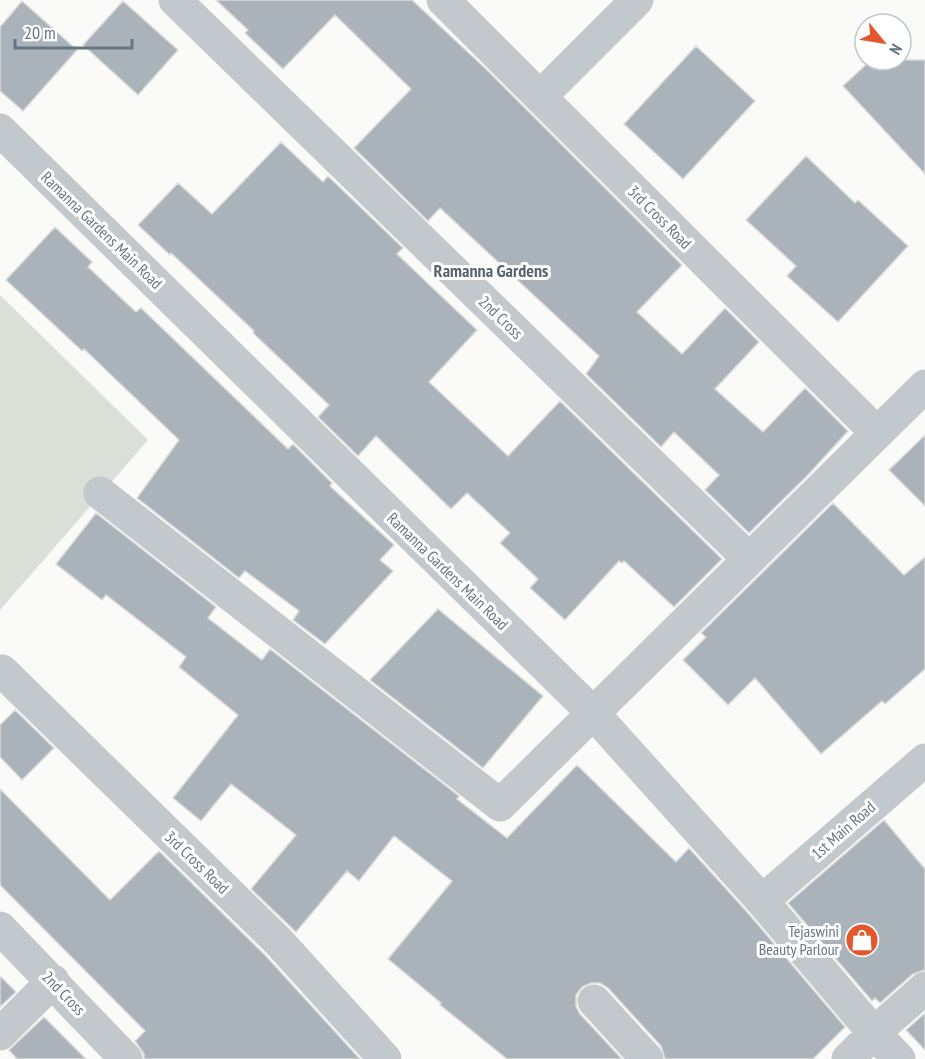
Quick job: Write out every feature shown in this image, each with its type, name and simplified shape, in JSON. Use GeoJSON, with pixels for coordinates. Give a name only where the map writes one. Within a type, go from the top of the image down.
{"type":"FeatureCollection","features":[{"type":"Feature","properties":{"kind":"street","name":"2nd Cross"},"geometry":{"type":"LineString","coordinates":[[175,0],[749,559]]}},
{"type":"Feature","properties":{"kind":"street","name":"3rd Cross Road"},"geometry":{"type":"LineString","coordinates":[[443,0],[877,433]]}},
{"type":"Feature","properties":{"kind":"street"},"geometry":{"type":"LineString","coordinates":[[540,97],[637,0]]}},
{"type":"Feature","properties":{"kind":"street","name":"Ramanna Gardens Main Road"},"geometry":{"type":"LineString","coordinates":[[0,130],[593,713],[762,901],[874,1033],[899,1059]]}},
{"type":"Feature","properties":{"kind":"street"},"geometry":{"type":"LineString","coordinates":[[100,493],[500,805],[925,386]]}},
{"type":"Feature","properties":{"kind":"street","name":"3rd Cross Road"},"geometry":{"type":"LineString","coordinates":[[2,671],[279,942],[385,1059]]}},
{"type":"Feature","properties":{"kind":"street","name":"1st Main Road"},"geometry":{"type":"LineString","coordinates":[[762,901],[925,760]]}},
{"type":"Feature","properties":{"kind":"street","name":"2nd Cross"},"geometry":{"type":"LineString","coordinates":[[0,928],[126,1059]]}},
{"type":"Feature","properties":{"kind":"street"},"geometry":{"type":"LineString","coordinates":[[0,1034],[53,981]]}},
{"type":"Feature","properties":{"kind":"street"},"geometry":{"type":"LineString","coordinates":[[848,1059],[925,988]]}},
{"type":"Feature","properties":{"kind":"street"},"geometry":{"type":"LineString","coordinates":[[594,1000],[647,1059]]}},
{"type":"Feature","properties":{"kind":"shaded area"},"geometry":{"type":"Polygon","coordinates":[[[0,295],[148,440],[0,610],[0,295]]]}},
{"type":"Feature","properties":{"kind":"building"},"geometry":{"type":"Polygon","coordinates":[[[216,0],[412,0],[487,70],[682,265],[637,312],[682,354],[725,308],[759,342],[715,389],[763,432],[805,388],[848,431],[807,476],[749,533],[705,490],[719,475],[674,432],[661,447],[586,374],[599,356],[440,208],[428,221],[354,148],[411,89],[335,15],[283,69],[245,33],[248,30],[216,0]]]}},
{"type":"Feature","properties":{"kind":"building"},"geometry":{"type":"Polygon","coordinates":[[[22,1],[77,50],[23,111],[0,91],[0,27],[22,1]]]}},
{"type":"Feature","properties":{"kind":"building"},"geometry":{"type":"Polygon","coordinates":[[[123,1],[178,50],[138,95],[83,45],[123,1]]]}},
{"type":"Feature","properties":{"kind":"building"},"geometry":{"type":"Polygon","coordinates":[[[696,46],[755,101],[683,179],[624,124],[696,46]]]}},
{"type":"Feature","properties":{"kind":"building"},"geometry":{"type":"Polygon","coordinates":[[[913,60],[925,60],[925,174],[843,86],[858,72],[913,72],[913,60]]]}},
{"type":"Feature","properties":{"kind":"building"},"geometry":{"type":"Polygon","coordinates":[[[281,142],[323,182],[328,176],[403,248],[397,254],[477,330],[429,382],[508,456],[560,401],[722,559],[674,607],[624,561],[622,563],[619,561],[565,620],[530,588],[538,579],[500,543],[510,533],[467,493],[451,509],[376,436],[358,456],[318,417],[329,405],[253,333],[254,331],[138,225],[178,183],[212,214],[281,142]]]}},
{"type":"Feature","properties":{"kind":"building"},"geometry":{"type":"Polygon","coordinates":[[[806,156],[855,203],[858,200],[908,246],[838,322],[787,276],[796,266],[746,220],[806,156]]]}},
{"type":"Feature","properties":{"kind":"building"},"geometry":{"type":"Polygon","coordinates":[[[55,227],[92,262],[88,267],[136,312],[141,308],[288,449],[293,444],[332,483],[330,486],[394,545],[380,560],[393,571],[325,644],[293,620],[299,611],[245,571],[239,578],[137,498],[179,440],[84,349],[82,351],[6,280],[55,227]]]}},
{"type":"Feature","properties":{"kind":"building"},"geometry":{"type":"Polygon","coordinates":[[[925,435],[925,506],[889,470],[925,435]]]}},
{"type":"Feature","properties":{"kind":"building"},"geometry":{"type":"Polygon","coordinates":[[[833,503],[904,575],[925,557],[925,669],[885,704],[882,701],[821,754],[755,678],[728,705],[683,660],[706,637],[701,633],[833,503]]]}},
{"type":"Feature","properties":{"kind":"building"},"geometry":{"type":"Polygon","coordinates":[[[96,513],[216,607],[208,618],[262,660],[270,649],[459,796],[457,799],[507,838],[577,765],[676,862],[689,848],[845,1027],[813,1059],[665,1059],[661,1046],[608,988],[600,983],[591,983],[582,987],[576,995],[576,1006],[580,1014],[622,1059],[507,1059],[388,959],[452,881],[394,836],[359,881],[347,871],[296,932],[251,889],[296,835],[231,784],[201,821],[173,798],[238,715],[179,667],[186,657],[106,595],[102,600],[56,564],[96,513]]]}},
{"type":"Feature","properties":{"kind":"building"},"geometry":{"type":"Polygon","coordinates":[[[438,609],[543,696],[483,768],[370,680],[438,609]]]}},
{"type":"Feature","properties":{"kind":"building"},"geometry":{"type":"Polygon","coordinates":[[[15,710],[54,748],[22,780],[0,757],[0,725],[15,710]]]}},
{"type":"Feature","properties":{"kind":"building"},"geometry":{"type":"Polygon","coordinates":[[[0,789],[110,900],[159,851],[265,955],[360,1059],[144,1059],[144,1054],[135,1041],[145,1031],[0,885],[0,789]]]}},
{"type":"Feature","properties":{"kind":"building"},"geometry":{"type":"Polygon","coordinates":[[[884,820],[925,869],[925,970],[913,974],[880,1003],[875,998],[872,1001],[788,903],[884,820]]]}},
{"type":"Feature","properties":{"kind":"building"},"geometry":{"type":"Polygon","coordinates":[[[0,976],[16,992],[0,1007],[0,976]]]}},
{"type":"Feature","properties":{"kind":"building"},"geometry":{"type":"Polygon","coordinates":[[[925,1013],[925,1050],[906,1030],[925,1013]]]}},
{"type":"Feature","properties":{"kind":"building"},"geometry":{"type":"Polygon","coordinates":[[[44,1017],[86,1059],[17,1059],[9,1050],[44,1017]]]}},
{"type":"Feature","properties":{"kind":"place","name":"Tejaswini Beauty Parlour"},"geometry":{"type":"Point","coordinates":[862,940]}},
{"type":"Feature","properties":{"kind":"district","name":"Ramanna Gardens"},"geometry":{"type":"Point","coordinates":[491,270]}}]}
